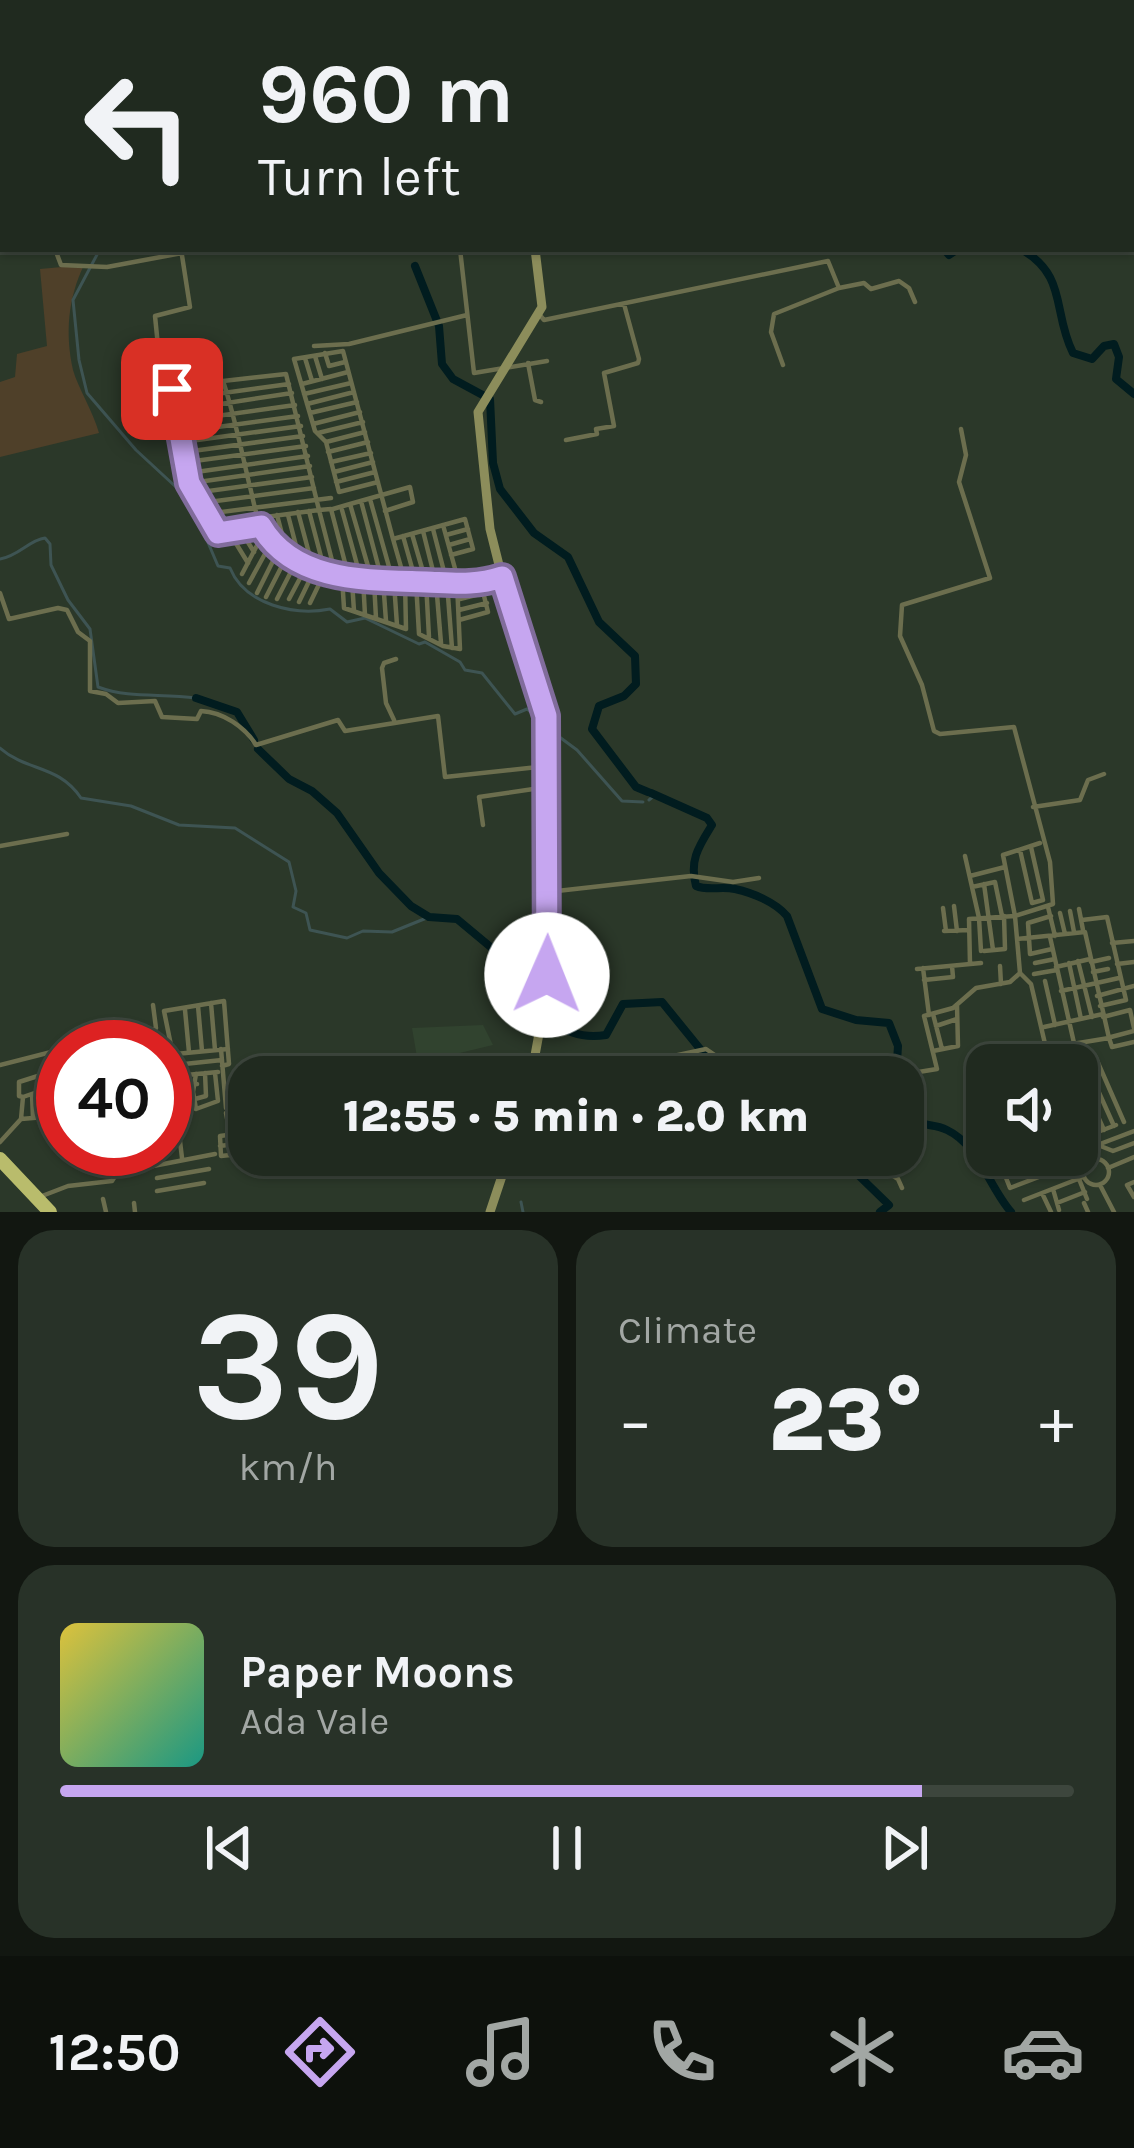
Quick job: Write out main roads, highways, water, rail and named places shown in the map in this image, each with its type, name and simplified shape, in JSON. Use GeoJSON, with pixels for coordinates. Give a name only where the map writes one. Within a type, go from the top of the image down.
{"type":"FeatureCollection","features":[{"type":"Feature","properties":{"kind":"highway"},"geometry":{"type":"LineString","coordinates":[[0,1160],[50,1212]]}},
{"type":"Feature","properties":{"kind":"waterway"},"geometry":{"type":"LineString","coordinates":[[98,252],[73,300],[87,393],[136,450],[190,500],[218,566],[230,568],[247,591],[272,605],[302,611],[330,609],[347,622],[365,618],[419,644],[425,642],[460,662],[465,670],[482,673],[515,714],[527,709],[544,722]]}},
{"type":"Feature","properties":{"kind":"waterway"},"geometry":{"type":"LineString","coordinates":[[946,252],[954,252]]}},
{"type":"Feature","properties":{"kind":"waterway"},"geometry":{"type":"LineString","coordinates":[[1026,252],[1053,283],[1073,353],[1092,359],[1104,346],[1114,344],[1119,357],[1116,379],[1134,394]]}},
{"type":"Feature","properties":{"kind":"waterway"},"geometry":{"type":"LineString","coordinates":[[415,266],[439,326],[442,364],[453,379],[490,399],[493,463],[500,489],[534,533],[568,557],[599,622],[635,656],[636,684],[624,696],[599,706],[592,729],[636,787],[648,792]]}},
{"type":"Feature","properties":{"kind":"waterway"},"geometry":{"type":"LineString","coordinates":[[0,559],[39,539],[50,544],[51,565],[68,600],[90,629],[98,687],[196,698]]}},
{"type":"Feature","properties":{"kind":"waterway"},"geometry":{"type":"LineString","coordinates":[[196,698],[237,712],[254,740]]}},
{"type":"Feature","properties":{"kind":"waterway"},"geometry":{"type":"LineString","coordinates":[[550,730],[577,750],[622,801],[643,802]]}},
{"type":"Feature","properties":{"kind":"waterway"},"geometry":{"type":"LineString","coordinates":[[0,748],[62,779],[81,798],[131,806],[179,825],[235,828],[289,862],[296,891],[293,907],[306,913],[310,930],[347,938],[363,931],[392,932],[429,917]]}},
{"type":"Feature","properties":{"kind":"waterway"},"geometry":{"type":"LineString","coordinates":[[258,749],[289,779],[337,813],[379,873],[411,906],[429,917],[457,919],[493,949],[522,958],[559,1025],[586,1036],[606,1035],[623,1004],[662,1002],[706,1056]]}},
{"type":"Feature","properties":{"kind":"waterway"},"geometry":{"type":"LineString","coordinates":[[651,793],[707,818],[712,825],[695,861],[696,886],[749,893],[787,916],[822,1009],[856,1020],[889,1023],[897,1056]]}},
{"type":"Feature","properties":{"kind":"waterway"},"geometry":{"type":"LineString","coordinates":[[649,800],[656,794]]}},
{"type":"Feature","properties":{"kind":"waterway"},"geometry":{"type":"LineString","coordinates":[[924,1124],[941,1128],[967,1146],[1011,1212]]}},
{"type":"Feature","properties":{"kind":"waterway"},"geometry":{"type":"LineString","coordinates":[[859,1176],[889,1205],[880,1212]]}},
{"type":"Feature","properties":{"kind":"waterway"},"geometry":{"type":"LineString","coordinates":[[521,1202],[523,1212]]}}]}
